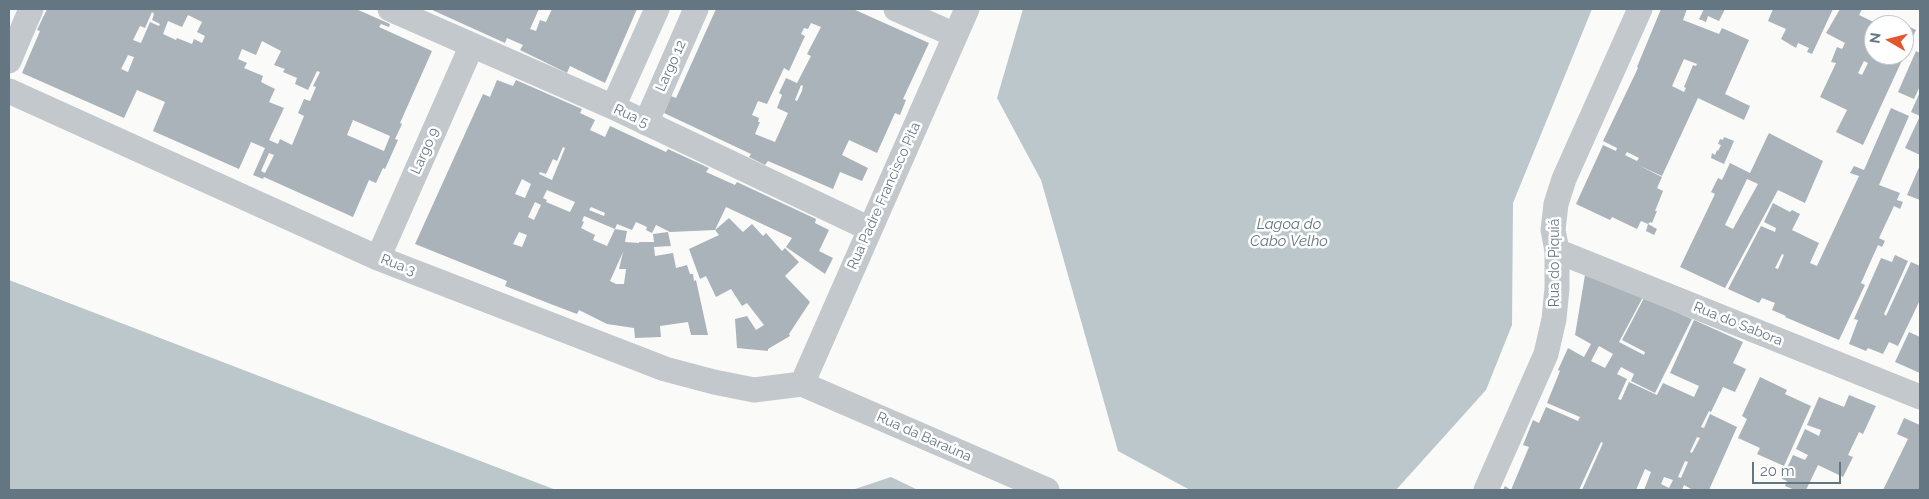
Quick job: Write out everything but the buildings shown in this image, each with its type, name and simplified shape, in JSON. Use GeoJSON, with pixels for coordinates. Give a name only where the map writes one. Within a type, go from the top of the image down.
{"type":"FeatureCollection","features":[{"type":"Feature","properties":{"kind":"street"},"geometry":{"type":"LineString","coordinates":[[9,61],[31,9]]}},
{"type":"Feature","properties":{"kind":"street","name":"Rua 5"},"geometry":{"type":"LineString","coordinates":[[390,9],[613,107],[870,229]]}},
{"type":"Feature","properties":{"kind":"street"},"geometry":{"type":"LineString","coordinates":[[613,107],[657,9]]}},
{"type":"Feature","properties":{"kind":"street","name":"Largo 12"},"geometry":{"type":"LineString","coordinates":[[646,123],[696,9]]}},
{"type":"Feature","properties":{"kind":"street"},"geometry":{"type":"LineString","coordinates":[[896,9],[955,35]]}},
{"type":"Feature","properties":{"kind":"street","name":"Rua Padre Francisco Pita"},"geometry":{"type":"LineString","coordinates":[[802,384],[967,9]]}},
{"type":"Feature","properties":{"kind":"street","name":"Rua do Piquiá"},"geometry":{"type":"LineString","coordinates":[[1486,490],[1546,354],[1554,319],[1557,288],[1557,251],[1553,230],[1556,204],[1564,180],[1640,9]]}},
{"type":"Feature","properties":{"kind":"street","name":"Largo 9"},"geometry":{"type":"LineString","coordinates":[[378,258],[472,45]]}},
{"type":"Feature","properties":{"kind":"street","name":"Rua 3"},"geometry":{"type":"LineString","coordinates":[[9,91],[378,258],[665,369],[754,390],[802,384]]}},
{"type":"Feature","properties":{"kind":"street","name":"Rua do Sabora"},"geometry":{"type":"LineString","coordinates":[[1557,251],[1920,398]]}},
{"type":"Feature","properties":{"kind":"street","name":"Rua da Baraúna"},"geometry":{"type":"LineString","coordinates":[[802,384],[1047,490]]}},
{"type":"Feature","properties":{"kind":"water","name":"Lagoa do Cabo Velho"},"geometry":{"type":"Polygon","coordinates":[[[1023,9],[1592,9],[1513,203],[1512,325],[1486,390],[1396,490],[1190,490],[1118,451],[1041,180],[997,98],[1023,9]]]}},
{"type":"Feature","properties":{"kind":"water"},"geometry":{"type":"Polygon","coordinates":[[[9,280],[556,490],[9,490],[9,280]]]}},
{"type":"Feature","properties":{"kind":"water"},"geometry":{"type":"Polygon","coordinates":[[[891,477],[918,490],[852,490],[891,477]]]}}]}
